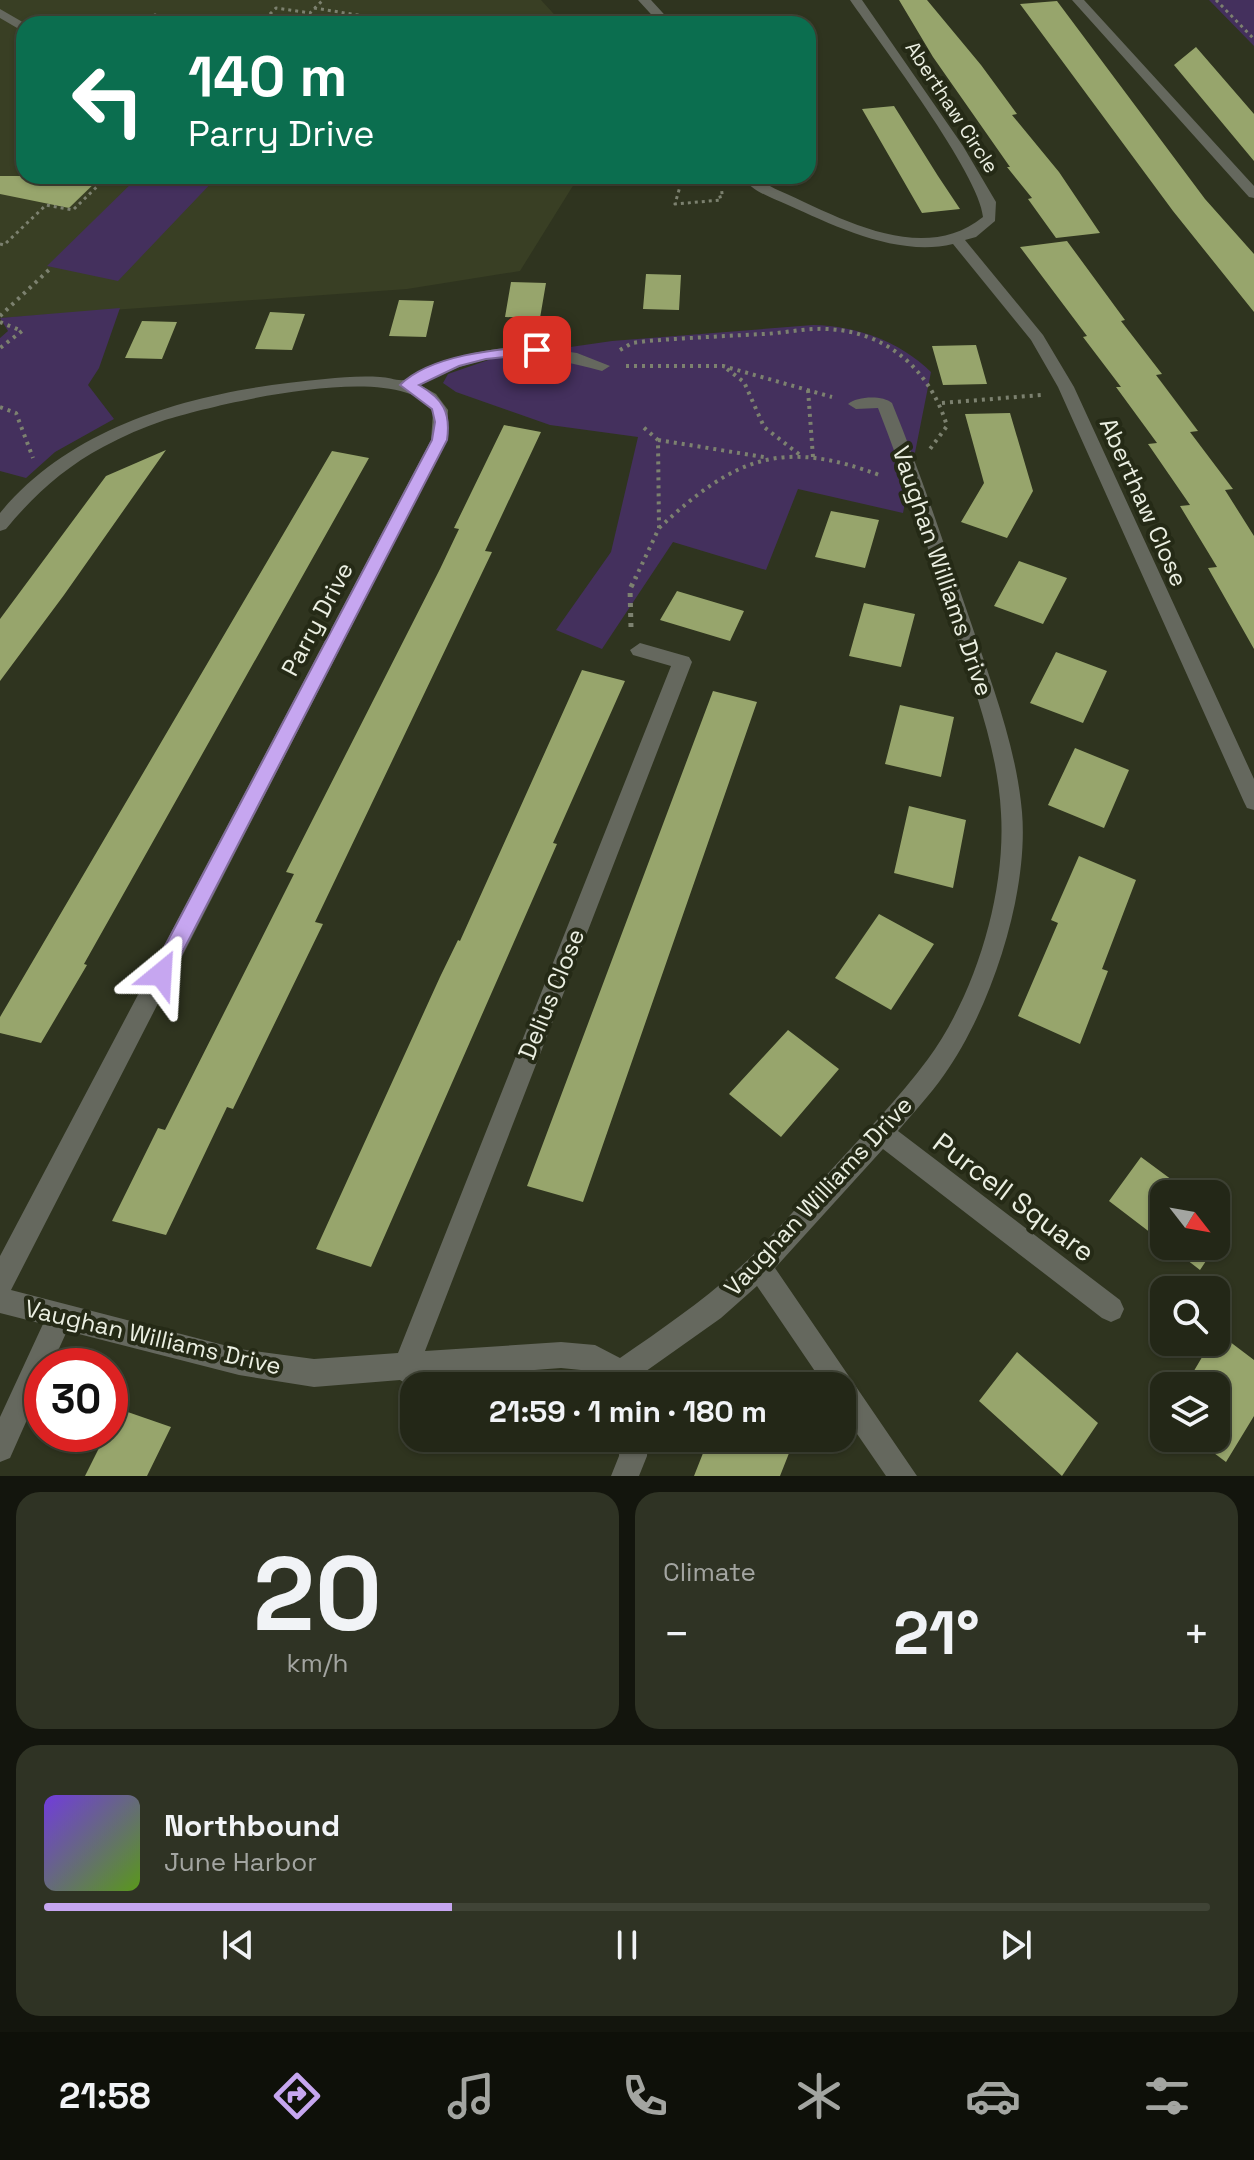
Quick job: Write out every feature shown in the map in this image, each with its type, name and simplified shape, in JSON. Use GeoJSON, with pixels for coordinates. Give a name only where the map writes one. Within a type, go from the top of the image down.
{"type":"FeatureCollection","features":[{"type":"Feature","properties":{"kind":"street"},"geometry":{"type":"LineString","coordinates":[[644,0],[659,16]]}},
{"type":"Feature","properties":{"kind":"street","name":"Aberthaw Circle"},"geometry":{"type":"LineString","coordinates":[[856,0],[956,146],[989,202],[990,218],[979,230],[958,241]]}},
{"type":"Feature","properties":{"kind":"street"},"geometry":{"type":"LineString","coordinates":[[1078,0],[1254,194]]}},
{"type":"Feature","properties":{"kind":"street"},"geometry":{"type":"LineString","coordinates":[[759,184],[847,228],[929,242],[958,241]]}},
{"type":"Feature","properties":{"kind":"street","name":"Aberthaw Close"},"geometry":{"type":"LineString","coordinates":[[958,241],[1038,338],[1068,392],[1254,802]]}},
{"type":"Feature","properties":{"kind":"street"},"geometry":{"type":"LineString","coordinates":[[0,525],[42,481],[67,461],[97,443],[170,413],[281,390],[380,382],[407,385],[454,363],[508,352],[556,351],[609,366]]}},
{"type":"Feature","properties":{"kind":"street","name":"Parry Drive"},"geometry":{"type":"LineString","coordinates":[[0,1283],[439,440],[442,422],[439,408],[427,396],[407,385]]}},
{"type":"Feature","properties":{"kind":"street","name":"Vaughan Williams Drive"},"geometry":{"type":"LineString","coordinates":[[634,1372],[759,1267],[881,1133],[937,1066],[971,1004],[998,935],[1009,869],[1012,814],[1004,761],[992,713],[912,474],[884,403],[856,404]]}},
{"type":"Feature","properties":{"kind":"street","name":"Delius Close"},"geometry":{"type":"LineString","coordinates":[[405,1369],[682,662],[640,650]]}},
{"type":"Feature","properties":{"kind":"street","name":"Purcell Square"},"geometry":{"type":"LineString","coordinates":[[881,1133],[1111,1309]]}},
{"type":"Feature","properties":{"kind":"street"},"geometry":{"type":"LineString","coordinates":[[759,1267],[831,1372]]}},
{"type":"Feature","properties":{"kind":"street","name":"Vaughan Williams Drive"},"geometry":{"type":"LineString","coordinates":[[0,1300],[239,1362],[314,1373],[405,1369],[561,1355],[595,1358],[613,1372]]}},
{"type":"Feature","properties":{"kind":"street"},"geometry":{"type":"LineString","coordinates":[[0,1448],[60,1316]]}},
{"type":"Feature","properties":{"kind":"street"},"geometry":{"type":"LineString","coordinates":[[856,1409],[903,1476]]}},
{"type":"Feature","properties":{"kind":"street"},"geometry":{"type":"LineString","coordinates":[[625,1476],[633,1452]]}},
{"type":"Feature","properties":{"kind":"path"},"geometry":{"type":"LineString","coordinates":[[268,16],[276,8],[310,13],[323,0]]}},
{"type":"Feature","properties":{"kind":"path"},"geometry":{"type":"LineString","coordinates":[[1216,0],[1254,39]]}},
{"type":"Feature","properties":{"kind":"path"},"geometry":{"type":"LineString","coordinates":[[314,8],[364,16]]}},
{"type":"Feature","properties":{"kind":"path"},"geometry":{"type":"LineString","coordinates":[[0,244],[4,245],[46,205],[73,210],[100,184]]}},
{"type":"Feature","properties":{"kind":"path"},"geometry":{"type":"LineString","coordinates":[[681,184],[675,204],[721,200],[719,193],[764,188]]}},
{"type":"Feature","properties":{"kind":"path"},"geometry":{"type":"LineString","coordinates":[[0,316],[52,267]]}},
{"type":"Feature","properties":{"kind":"path"},"geometry":{"type":"LineString","coordinates":[[0,322],[22,331],[0,348]]}},
{"type":"Feature","properties":{"kind":"path"},"geometry":{"type":"LineString","coordinates":[[609,366],[632,343],[839,330],[858,334],[897,352],[923,373],[942,403],[947,426],[912,474]]}},
{"type":"Feature","properties":{"kind":"path"},"geometry":{"type":"LineString","coordinates":[[609,366],[723,366],[856,404]]}},
{"type":"Feature","properties":{"kind":"path"},"geometry":{"type":"LineString","coordinates":[[723,366],[748,385],[756,413],[764,426],[800,455]]}},
{"type":"Feature","properties":{"kind":"path"},"geometry":{"type":"LineString","coordinates":[[808,390],[813,457]]}},
{"type":"Feature","properties":{"kind":"path"},"geometry":{"type":"LineString","coordinates":[[942,403],[1068,392]]}},
{"type":"Feature","properties":{"kind":"path"},"geometry":{"type":"LineString","coordinates":[[0,407],[16,413],[42,481]]}},
{"type":"Feature","properties":{"kind":"path"},"geometry":{"type":"LineString","coordinates":[[642,426],[658,440],[765,457],[800,455],[867,470],[884,477],[922,504]]}},
{"type":"Feature","properties":{"kind":"path"},"geometry":{"type":"LineString","coordinates":[[658,440],[659,528]]}},
{"type":"Feature","properties":{"kind":"path"},"geometry":{"type":"LineString","coordinates":[[640,650],[632,634],[628,614],[630,589],[659,528],[680,506],[715,480],[765,457]]}},
{"type":"Feature","properties":{"kind":"shaded area"},"geometry":{"type":"Polygon","coordinates":[[[0,0],[541,0],[556,16],[16,16],[16,184],[574,184],[520,271],[407,289],[0,318],[0,0]]]}},
{"type":"Feature","properties":{"kind":"shaded area"},"geometry":{"type":"Polygon","coordinates":[[[1209,0],[1254,0],[1254,46],[1209,0]]]}},
{"type":"Feature","properties":{"kind":"shaded area"},"geometry":{"type":"Polygon","coordinates":[[[131,184],[210,184],[118,281],[47,266],[131,184]]]}},
{"type":"Feature","properties":{"kind":"shaded area"},"geometry":{"type":"Polygon","coordinates":[[[120,308],[99,368],[88,385],[114,419],[55,452],[26,478],[0,471],[0,338],[8,331],[0,318],[120,308]]]}},
{"type":"Feature","properties":{"kind":"shaded area"},"geometry":{"type":"Polygon","coordinates":[[[813,325],[846,328],[876,337],[905,352],[931,372],[903,513],[798,489],[766,570],[673,542],[602,649],[556,630],[611,552],[638,437],[550,425],[456,392],[443,383],[448,374],[494,358],[612,341],[813,325]]]}},
{"type":"Feature","properties":{"kind":"building"},"geometry":{"type":"Polygon","coordinates":[[[899,0],[927,0],[981,65],[1017,114],[1012,115],[1059,172],[1100,233],[1056,238],[1028,199],[1032,198],[1007,167],[1010,167],[933,57],[899,0]]]}},
{"type":"Feature","properties":{"kind":"building"},"geometry":{"type":"Polygon","coordinates":[[[1057,1],[1205,199],[1254,254],[1254,312],[1173,211],[1020,4],[1057,1]]]}},
{"type":"Feature","properties":{"kind":"building"},"geometry":{"type":"Polygon","coordinates":[[[1196,47],[1254,114],[1254,161],[1174,65],[1196,47]]]}},
{"type":"Feature","properties":{"kind":"building"},"geometry":{"type":"Polygon","coordinates":[[[894,106],[960,209],[922,213],[862,109],[894,106]]]}},
{"type":"Feature","properties":{"kind":"building"},"geometry":{"type":"Polygon","coordinates":[[[0,176],[16,176],[16,184],[94,184],[69,208],[0,194],[0,176]]]}},
{"type":"Feature","properties":{"kind":"building"},"geometry":{"type":"Polygon","coordinates":[[[1067,241],[1125,320],[1121,321],[1162,374],[1156,375],[1198,431],[1190,432],[1233,489],[1225,490],[1254,536],[1254,649],[1208,568],[1217,567],[1180,506],[1190,505],[1148,444],[1157,443],[1116,387],[1121,387],[1083,337],[1087,336],[1020,247],[1067,241]]]}},
{"type":"Feature","properties":{"kind":"building"},"geometry":{"type":"Polygon","coordinates":[[[646,274],[681,275],[679,310],[643,309],[646,274]]]}},
{"type":"Feature","properties":{"kind":"building"},"geometry":{"type":"Polygon","coordinates":[[[511,282],[546,283],[540,318],[505,317],[511,282]]]}},
{"type":"Feature","properties":{"kind":"building"},"geometry":{"type":"Polygon","coordinates":[[[399,300],[434,301],[426,337],[389,336],[399,300]]]}},
{"type":"Feature","properties":{"kind":"building"},"geometry":{"type":"Polygon","coordinates":[[[270,312],[305,314],[292,350],[255,349],[270,312]]]}},
{"type":"Feature","properties":{"kind":"building"},"geometry":{"type":"Polygon","coordinates":[[[142,321],[177,322],[162,359],[125,358],[142,321]]]}},
{"type":"Feature","properties":{"kind":"building"},"geometry":{"type":"Polygon","coordinates":[[[976,345],[987,384],[943,385],[932,346],[976,345]]]}},
{"type":"Feature","properties":{"kind":"building"},"geometry":{"type":"Polygon","coordinates":[[[1010,413],[1033,491],[1007,538],[961,522],[984,483],[965,414],[1010,413]]]}},
{"type":"Feature","properties":{"kind":"building"},"geometry":{"type":"Polygon","coordinates":[[[504,425],[541,432],[485,551],[492,552],[315,922],[323,924],[233,1109],[227,1107],[166,1235],[112,1221],[158,1128],[165,1130],[294,874],[286,872],[440,569],[459,529],[454,528],[504,425]]]}},
{"type":"Feature","properties":{"kind":"building"},"geometry":{"type":"Polygon","coordinates":[[[166,450],[0,681],[0,619],[106,476],[166,450]]]}},
{"type":"Feature","properties":{"kind":"building"},"geometry":{"type":"Polygon","coordinates":[[[332,451],[369,458],[84,964],[87,965],[41,1043],[0,1033],[0,1017],[332,451]]]}},
{"type":"Feature","properties":{"kind":"building"},"geometry":{"type":"Polygon","coordinates":[[[831,511],[879,520],[865,568],[815,557],[831,511]]]}},
{"type":"Feature","properties":{"kind":"building"},"geometry":{"type":"Polygon","coordinates":[[[1019,561],[1067,578],[1043,624],[994,606],[1019,561]]]}},
{"type":"Feature","properties":{"kind":"building"},"geometry":{"type":"Polygon","coordinates":[[[677,591],[744,611],[730,641],[660,620],[677,591]]]}},
{"type":"Feature","properties":{"kind":"building"},"geometry":{"type":"Polygon","coordinates":[[[864,603],[915,614],[901,667],[849,656],[864,603]]]}},
{"type":"Feature","properties":{"kind":"building"},"geometry":{"type":"Polygon","coordinates":[[[1056,652],[1107,671],[1083,723],[1030,703],[1056,652]]]}},
{"type":"Feature","properties":{"kind":"building"},"geometry":{"type":"Polygon","coordinates":[[[582,670],[625,681],[553,843],[557,844],[371,1267],[316,1249],[440,977],[460,941],[582,670]]]}},
{"type":"Feature","properties":{"kind":"building"},"geometry":{"type":"Polygon","coordinates":[[[713,691],[757,702],[583,1202],[527,1186],[713,691]]]}},
{"type":"Feature","properties":{"kind":"building"},"geometry":{"type":"Polygon","coordinates":[[[900,705],[954,717],[941,777],[885,764],[900,705]]]}},
{"type":"Feature","properties":{"kind":"building"},"geometry":{"type":"Polygon","coordinates":[[[1075,748],[1129,770],[1104,828],[1048,805],[1075,748]]]}},
{"type":"Feature","properties":{"kind":"building"},"geometry":{"type":"Polygon","coordinates":[[[909,806],[966,820],[953,888],[894,873],[909,806]]]}},
{"type":"Feature","properties":{"kind":"building"},"geometry":{"type":"Polygon","coordinates":[[[1079,856],[1136,880],[1102,969],[1108,971],[1080,1044],[1018,1016],[1058,923],[1051,920],[1079,856]]]}},
{"type":"Feature","properties":{"kind":"building"},"geometry":{"type":"Polygon","coordinates":[[[879,914],[934,944],[891,1010],[835,978],[879,914]]]}},
{"type":"Feature","properties":{"kind":"building"},"geometry":{"type":"Polygon","coordinates":[[[788,1030],[839,1069],[781,1137],[729,1094],[788,1030]]]}},
{"type":"Feature","properties":{"kind":"building"},"geometry":{"type":"Polygon","coordinates":[[[1141,1157],[1172,1180],[1150,1180],[1150,1232],[1109,1201],[1141,1157]]]}},
{"type":"Feature","properties":{"kind":"building"},"geometry":{"type":"Polygon","coordinates":[[[1187,1260],[1207,1260],[1200,1270],[1187,1260]]]}},
{"type":"Feature","properties":{"kind":"building"},"geometry":{"type":"Polygon","coordinates":[[[1230,1342],[1254,1360],[1254,1416],[1226,1462],[1213,1452],[1230,1452],[1230,1372],[1193,1372],[1203,1356],[1230,1356],[1230,1342]]]}},
{"type":"Feature","properties":{"kind":"building"},"geometry":{"type":"Polygon","coordinates":[[[1017,1352],[1098,1423],[1062,1476],[979,1401],[1017,1352]]]}},
{"type":"Feature","properties":{"kind":"building"},"geometry":{"type":"Polygon","coordinates":[[[128,1412],[171,1427],[147,1476],[85,1476],[97,1452],[128,1452],[128,1412]]]}},
{"type":"Feature","properties":{"kind":"building"},"geometry":{"type":"Polygon","coordinates":[[[703,1452],[789,1452],[780,1476],[694,1476],[703,1452]]]}},
{"type":"Feature","properties":{"kind":"route"},"geometry":{"type":"LineString","coordinates":[[161,974],[439,440],[442,422],[439,408],[427,396],[407,385],[429,372],[486,354],[537,350]]}}]}
